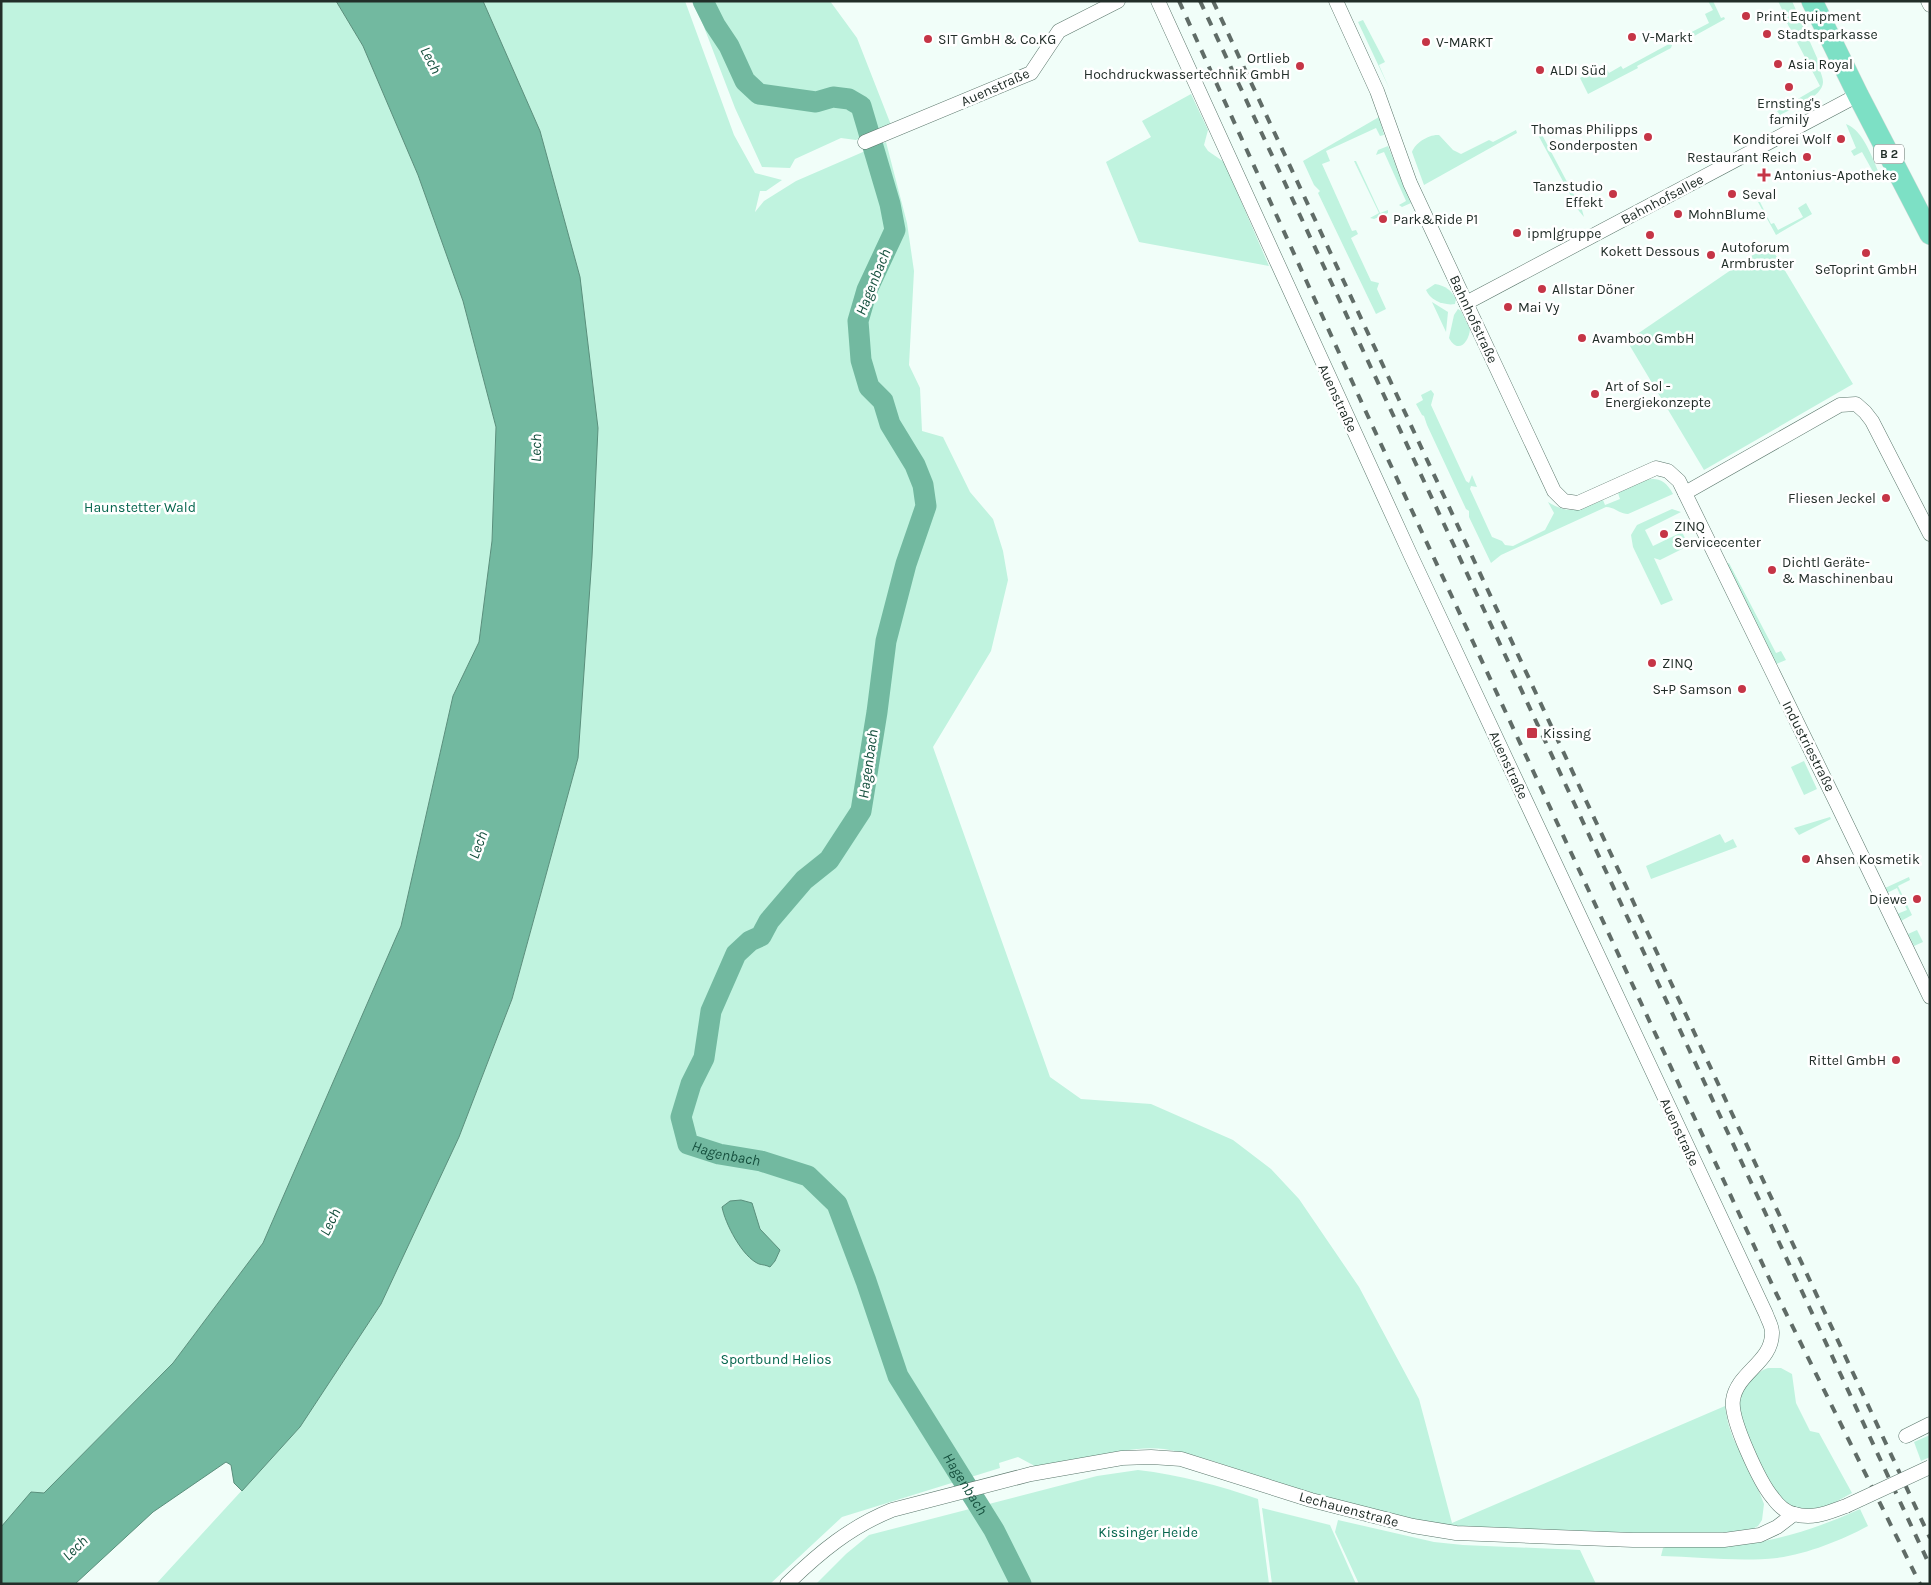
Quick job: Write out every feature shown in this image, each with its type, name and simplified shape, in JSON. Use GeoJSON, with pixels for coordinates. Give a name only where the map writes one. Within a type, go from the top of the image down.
{"type":"FeatureCollection","features":[{"type":"Feature","properties":{"kind":"main road","name":"B 2"},"geometry":{"type":"LineString","coordinates":[[1812,1],[1930,234]]}},
{"type":"Feature","properties":{"kind":"street","name":"Auenstraße"},"geometry":{"type":"LineString","coordinates":[[865,142],[1031,73],[1059,31],[1118,1]]}},
{"type":"Feature","properties":{"kind":"street","name":"Auenstraße"},"geometry":{"type":"LineString","coordinates":[[1158,1],[1411,556],[1766,1314],[1772,1331],[1770,1346],[1761,1360],[1738,1385],[1733,1399],[1733,1414],[1737,1428],[1769,1493],[1779,1505],[1794,1514]]}},
{"type":"Feature","properties":{"kind":"street","name":"Bahnhofstraße"},"geometry":{"type":"LineString","coordinates":[[1336,1],[1377,91],[1410,183],[1554,490],[1564,501],[1578,503],[1656,468],[1662,468],[1674,475],[1685,494]]}},
{"type":"Feature","properties":{"kind":"street"},"geometry":{"type":"LineString","coordinates":[[1928,1],[1930,5]]}},
{"type":"Feature","properties":{"kind":"street","name":"Bahnhofsallee"},"geometry":{"type":"LineString","coordinates":[[1466,303],[1858,95]]}},
{"type":"Feature","properties":{"kind":"street"},"geometry":{"type":"LineString","coordinates":[[1685,494],[1840,405],[1856,404],[1872,420],[1930,534]]}},
{"type":"Feature","properties":{"kind":"street","name":"Industriestraße"},"geometry":{"type":"LineString","coordinates":[[1685,494],[1930,997]]}},
{"type":"Feature","properties":{"kind":"street"},"geometry":{"type":"LineString","coordinates":[[1906,1436],[1930,1424]]}},
{"type":"Feature","properties":{"kind":"street","name":"Lechauenstraße"},"geometry":{"type":"LineString","coordinates":[[787,1584],[849,1530],[871,1518],[892,1510],[1031,1474],[1122,1458],[1151,1457],[1182,1460],[1311,1500],[1413,1526],[1456,1533],[1625,1540],[1724,1540],[1760,1535],[1776,1528],[1794,1514]]}},
{"type":"Feature","properties":{"kind":"street"},"geometry":{"type":"LineString","coordinates":[[1794,1514],[1814,1517],[1846,1506],[1930,1467]]}},
{"type":"Feature","properties":{"kind":"green space","name":"Haunstetter Wald"},"geometry":{"type":"Polygon","coordinates":[[[1,1],[336,1],[363,46],[418,175],[463,301],[496,427],[492,541],[479,642],[453,696],[401,926],[263,1243],[173,1363],[44,1493],[31,1493],[1,1527],[1,1]]]}},
{"type":"Feature","properties":{"kind":"green space","name":"Sportbund Helios"},"geometry":{"type":"Polygon","coordinates":[[[483,1],[685,1],[734,135],[755,173],[782,180],[766,191],[760,191],[755,212],[764,201],[796,181],[886,142],[907,223],[914,271],[909,365],[920,388],[922,431],[943,437],[970,492],[993,519],[1003,551],[1008,580],[991,651],[933,747],[1050,1077],[1081,1099],[1151,1104],[1233,1140],[1271,1169],[1299,1199],[1359,1287],[1419,1399],[1452,1523],[1725,1406],[1733,1438],[1753,1476],[1764,1504],[1762,1520],[1758,1526],[1751,1530],[1729,1532],[1563,1533],[1453,1525],[1454,1528],[1365,1509],[1299,1490],[1193,1455],[1150,1448],[1120,1451],[1046,1472],[1018,1457],[999,1463],[1000,1468],[842,1517],[770,1584],[156,1584],[300,1427],[381,1304],[459,1137],[512,1000],[578,758],[580,277],[540,131],[483,1]]]}},
{"type":"Feature","properties":{"kind":"green space"},"geometry":{"type":"Polygon","coordinates":[[[694,1],[700,1],[751,94],[778,102],[795,101],[803,93],[760,90],[750,82],[729,39],[716,23],[706,1],[830,1],[857,38],[891,125],[856,140],[841,138],[795,159],[790,168],[762,167],[735,108],[694,1]]]}},
{"type":"Feature","properties":{"kind":"green space"},"geometry":{"type":"Polygon","coordinates":[[[1708,1],[1713,1],[1721,18],[1724,17],[1725,19],[1687,40],[1682,37],[1709,23],[1705,14],[1713,10],[1708,1]]]}},
{"type":"Feature","properties":{"kind":"green space"},"geometry":{"type":"Polygon","coordinates":[[[1778,1],[1792,1],[1821,67],[1823,82],[1818,93],[1780,115],[1777,111],[1820,86],[1786,21],[1778,1]]]}},
{"type":"Feature","properties":{"kind":"green space"},"geometry":{"type":"Polygon","coordinates":[[[1363,20],[1385,62],[1379,65],[1390,90],[1358,22],[1363,20]]]}},
{"type":"Feature","properties":{"kind":"green space"},"geometry":{"type":"Polygon","coordinates":[[[1669,44],[1672,45],[1671,48],[1588,94],[1580,78],[1604,64],[1609,73],[1621,66],[1623,69],[1669,44]]]}},
{"type":"Feature","properties":{"kind":"green space"},"geometry":{"type":"Polygon","coordinates":[[[1191,94],[1208,130],[1204,145],[1208,151],[1224,162],[1269,266],[1139,242],[1106,162],[1151,137],[1142,121],[1191,94]]]}},
{"type":"Feature","properties":{"kind":"green space"},"geometry":{"type":"Polygon","coordinates":[[[1379,117],[1384,135],[1380,136],[1376,128],[1326,151],[1330,161],[1322,164],[1352,231],[1356,230],[1358,234],[1351,238],[1371,281],[1379,283],[1377,289],[1386,309],[1376,314],[1318,193],[1320,191],[1314,185],[1303,161],[1379,117]]]}},
{"type":"Feature","properties":{"kind":"green space"},"geometry":{"type":"Polygon","coordinates":[[[1846,124],[1863,139],[1880,175],[1876,177],[1862,152],[1854,156],[1851,151],[1856,148],[1846,124]]]}},
{"type":"Feature","properties":{"kind":"green space"},"geometry":{"type":"Polygon","coordinates":[[[1516,130],[1517,133],[1424,185],[1412,152],[1416,145],[1423,140],[1439,135],[1453,150],[1461,154],[1489,140],[1493,142],[1516,130]]]}},
{"type":"Feature","properties":{"kind":"green space"},"geometry":{"type":"Polygon","coordinates":[[[1540,131],[1582,210],[1584,217],[1537,133],[1540,131]]]}},
{"type":"Feature","properties":{"kind":"green space"},"geometry":{"type":"Polygon","coordinates":[[[1388,146],[1411,203],[1402,207],[1399,205],[1406,201],[1384,152],[1376,155],[1378,150],[1388,146]]]}},
{"type":"Feature","properties":{"kind":"green space"},"geometry":{"type":"Polygon","coordinates":[[[1354,161],[1356,161],[1380,213],[1388,210],[1388,213],[1374,219],[1370,218],[1379,213],[1354,161]]]}},
{"type":"Feature","properties":{"kind":"green space"},"geometry":{"type":"Polygon","coordinates":[[[1758,202],[1760,202],[1771,224],[1774,223],[1778,230],[1803,217],[1798,208],[1806,203],[1812,214],[1776,235],[1758,202]]]}},
{"type":"Feature","properties":{"kind":"green space"},"geometry":{"type":"Polygon","coordinates":[[[1769,244],[1853,384],[1704,470],[1627,341],[1769,244]]]}},
{"type":"Feature","properties":{"kind":"green space"},"geometry":{"type":"Polygon","coordinates":[[[1435,284],[1445,287],[1450,291],[1456,299],[1455,304],[1442,303],[1428,294],[1426,290],[1435,284]]]}},
{"type":"Feature","properties":{"kind":"green space"},"geometry":{"type":"Polygon","coordinates":[[[1432,302],[1448,312],[1446,332],[1432,302]]]}},
{"type":"Feature","properties":{"kind":"green space"},"geometry":{"type":"Polygon","coordinates":[[[1458,309],[1461,311],[1470,329],[1468,338],[1463,345],[1456,346],[1449,338],[1454,315],[1458,309]]]}},
{"type":"Feature","properties":{"kind":"green space"},"geometry":{"type":"Polygon","coordinates":[[[1431,390],[1434,394],[1431,405],[1466,481],[1469,483],[1472,475],[1477,487],[1471,486],[1470,489],[1492,537],[1502,541],[1505,545],[1513,546],[1545,530],[1554,513],[1548,502],[1569,510],[1582,508],[1603,500],[1605,505],[1620,499],[1618,493],[1641,482],[1655,479],[1667,486],[1673,494],[1628,514],[1606,507],[1501,555],[1491,563],[1469,517],[1469,511],[1466,509],[1424,416],[1416,404],[1423,400],[1421,395],[1431,390]]]}},
{"type":"Feature","properties":{"kind":"green space"},"geometry":{"type":"Polygon","coordinates":[[[1672,509],[1681,512],[1645,530],[1653,546],[1682,532],[1687,542],[1690,541],[1692,544],[1660,560],[1654,558],[1673,600],[1661,605],[1633,547],[1631,535],[1637,525],[1672,509]]]}},
{"type":"Feature","properties":{"kind":"green space"},"geometry":{"type":"Polygon","coordinates":[[[1729,563],[1776,653],[1781,651],[1786,660],[1776,664],[1727,564],[1729,563]]]}},
{"type":"Feature","properties":{"kind":"green space"},"geometry":{"type":"Polygon","coordinates":[[[1804,761],[1817,789],[1804,795],[1791,767],[1804,761]]]}},
{"type":"Feature","properties":{"kind":"green space"},"geometry":{"type":"Polygon","coordinates":[[[1830,817],[1831,819],[1799,835],[1794,828],[1830,817]]]}},
{"type":"Feature","properties":{"kind":"green space"},"geometry":{"type":"Polygon","coordinates":[[[1720,834],[1725,843],[1733,839],[1737,847],[1651,879],[1646,866],[1720,834]]]}},
{"type":"Feature","properties":{"kind":"green space"},"geometry":{"type":"Polygon","coordinates":[[[1909,877],[1910,880],[1898,886],[1912,915],[1901,921],[1897,914],[1907,910],[1897,888],[1887,893],[1885,888],[1909,877]]]}},
{"type":"Feature","properties":{"kind":"green space"},"geometry":{"type":"Polygon","coordinates":[[[1917,930],[1923,942],[1914,946],[1908,934],[1917,930]]]}},
{"type":"Feature","properties":{"kind":"green space"},"geometry":{"type":"Polygon","coordinates":[[[1768,1368],[1781,1368],[1792,1374],[1796,1403],[1810,1431],[1819,1433],[1852,1493],[1827,1506],[1810,1510],[1797,1508],[1789,1504],[1774,1489],[1749,1438],[1739,1405],[1742,1393],[1748,1382],[1768,1368]]]}},
{"type":"Feature","properties":{"kind":"green space"},"geometry":{"type":"Polygon","coordinates":[[[1930,1435],[1930,1457],[1921,1461],[1914,1442],[1930,1435]]]}},
{"type":"Feature","properties":{"kind":"green space","name":"Kissinger Heide"},"geometry":{"type":"Polygon","coordinates":[[[1138,1470],[1199,1481],[1258,1499],[1269,1584],[816,1584],[846,1554],[869,1535],[1097,1476],[1138,1470]]]}},
{"type":"Feature","properties":{"kind":"green space"},"geometry":{"type":"Polygon","coordinates":[[[1262,1508],[1330,1525],[1356,1584],[1272,1584],[1262,1508]]]}},
{"type":"Feature","properties":{"kind":"green space"},"geometry":{"type":"Polygon","coordinates":[[[1860,1509],[1868,1526],[1836,1541],[1800,1553],[1777,1558],[1748,1560],[1661,1556],[1663,1548],[1668,1546],[1730,1545],[1778,1538],[1820,1525],[1860,1509]]]}},
{"type":"Feature","properties":{"kind":"green space"},"geometry":{"type":"Polygon","coordinates":[[[1338,1520],[1434,1542],[1580,1550],[1596,1584],[1359,1584],[1335,1532],[1338,1520]]]}},
{"type":"Feature","properties":{"kind":"water","name":"Lech"},"geometry":{"type":"Polygon","coordinates":[[[336,1],[483,1],[540,131],[580,277],[598,428],[592,557],[578,758],[512,999],[459,1137],[381,1304],[300,1427],[242,1491],[234,1483],[231,1465],[226,1462],[153,1512],[75,1584],[1,1584],[1,1527],[31,1492],[44,1493],[173,1363],[263,1243],[401,926],[453,696],[479,642],[492,541],[496,427],[463,301],[418,175],[363,46],[336,1]]]}},
{"type":"Feature","properties":{"kind":"water"},"geometry":{"type":"Polygon","coordinates":[[[741,1200],[752,1203],[760,1229],[780,1250],[770,1267],[759,1264],[746,1254],[735,1239],[727,1222],[722,1207],[730,1201],[741,1200]]]}},
{"type":"Feature","properties":{"kind":"waterway","name":"Hagenbach"},"geometry":{"type":"LineString","coordinates":[[703,1],[715,25],[729,46],[745,81],[759,94],[816,102],[833,97],[849,99],[861,106],[890,204],[895,230],[867,290],[858,321],[861,360],[869,387],[883,401],[890,424],[915,465],[923,485],[926,506],[906,564],[886,641],[861,811],[829,860],[804,880],[769,921],[761,936],[750,941],[736,954],[711,1011],[704,1058],[691,1084],[681,1117],[688,1144],[719,1154],[761,1161],[808,1176],[837,1204],[866,1281],[898,1376],[994,1530],[1021,1584]]}},
{"type":"Feature","properties":{"kind":"railway"},"geometry":{"type":"LineString","coordinates":[[1179,1],[1366,412],[1776,1293],[1920,1584]]}},
{"type":"Feature","properties":{"kind":"railway"},"geometry":{"type":"LineString","coordinates":[[1200,1],[1930,1566]]}},
{"type":"Feature","properties":{"kind":"railway"},"geometry":{"type":"LineString","coordinates":[[1213,1],[1930,1538]]}},
{"type":"Feature","properties":{"kind":"place","name":"Print Equipment"},"geometry":{"type":"Point","coordinates":[1746,16]}},
{"type":"Feature","properties":{"kind":"place","name":"Stadtsparkasse"},"geometry":{"type":"Point","coordinates":[1767,34]}},
{"type":"Feature","properties":{"kind":"place","name":"V-Markt"},"geometry":{"type":"Point","coordinates":[1632,37]}},
{"type":"Feature","properties":{"kind":"place","name":"SIT GmbH & Co.KG"},"geometry":{"type":"Point","coordinates":[928,39]}},
{"type":"Feature","properties":{"kind":"place","name":"V-MARKT"},"geometry":{"type":"Point","coordinates":[1426,42]}},
{"type":"Feature","properties":{"kind":"place","name":"Asia Royal"},"geometry":{"type":"Point","coordinates":[1778,64]}},
{"type":"Feature","properties":{"kind":"place","name":"Ortlieb Hochdruckwassertechnik GmbH"},"geometry":{"type":"Point","coordinates":[1300,66]}},
{"type":"Feature","properties":{"kind":"place","name":"ALDI Süd"},"geometry":{"type":"Point","coordinates":[1540,70]}},
{"type":"Feature","properties":{"kind":"place","name":"Ernsting's family"},"geometry":{"type":"Point","coordinates":[1789,87]}},
{"type":"Feature","properties":{"kind":"place","name":"Thomas Philipps Sonderposten"},"geometry":{"type":"Point","coordinates":[1648,137]}},
{"type":"Feature","properties":{"kind":"place","name":"Konditorei Wolf"},"geometry":{"type":"Point","coordinates":[1841,139]}},
{"type":"Feature","properties":{"kind":"place","name":"Restaurant Reich"},"geometry":{"type":"Point","coordinates":[1807,157]}},
{"type":"Feature","properties":{"kind":"place","name":"Antonius-Apotheke"},"geometry":{"type":"Point","coordinates":[1764,175]}},
{"type":"Feature","properties":{"kind":"place","name":"Tanzstudio Effekt"},"geometry":{"type":"Point","coordinates":[1613,194]}},
{"type":"Feature","properties":{"kind":"place","name":"Seval"},"geometry":{"type":"Point","coordinates":[1732,194]}},
{"type":"Feature","properties":{"kind":"place","name":"MohnBlume"},"geometry":{"type":"Point","coordinates":[1678,214]}},
{"type":"Feature","properties":{"kind":"place","name":"Park&Ride P1"},"geometry":{"type":"Point","coordinates":[1383,219]}},
{"type":"Feature","properties":{"kind":"place","name":"ipm|gruppe"},"geometry":{"type":"Point","coordinates":[1517,233]}},
{"type":"Feature","properties":{"kind":"place","name":"Kokett Dessous"},"geometry":{"type":"Point","coordinates":[1650,235]}},
{"type":"Feature","properties":{"kind":"place","name":"SeToprint GmbH"},"geometry":{"type":"Point","coordinates":[1866,253]}},
{"type":"Feature","properties":{"kind":"place","name":"Autoforum Armbruster"},"geometry":{"type":"Point","coordinates":[1711,255]}},
{"type":"Feature","properties":{"kind":"place","name":"Allstar Döner"},"geometry":{"type":"Point","coordinates":[1542,289]}},
{"type":"Feature","properties":{"kind":"place","name":"Mai Vy"},"geometry":{"type":"Point","coordinates":[1508,307]}},
{"type":"Feature","properties":{"kind":"place","name":"Avamboo GmbH"},"geometry":{"type":"Point","coordinates":[1582,338]}},
{"type":"Feature","properties":{"kind":"place","name":"Art of Sol - Energiekonzepte"},"geometry":{"type":"Point","coordinates":[1595,394]}},
{"type":"Feature","properties":{"kind":"place","name":"Fliesen Jeckel"},"geometry":{"type":"Point","coordinates":[1886,498]}},
{"type":"Feature","properties":{"kind":"place","name":"ZINQ Servicecenter"},"geometry":{"type":"Point","coordinates":[1664,534]}},
{"type":"Feature","properties":{"kind":"place","name":"Dichtl Geräte- & Maschinenbau"},"geometry":{"type":"Point","coordinates":[1772,570]}},
{"type":"Feature","properties":{"kind":"place","name":"ZINQ"},"geometry":{"type":"Point","coordinates":[1652,663]}},
{"type":"Feature","properties":{"kind":"place","name":"S+P Samson"},"geometry":{"type":"Point","coordinates":[1742,689]}},
{"type":"Feature","properties":{"kind":"place","name":"Kissing"},"geometry":{"type":"Point","coordinates":[1532,733]}},
{"type":"Feature","properties":{"kind":"place","name":"Ahsen Kosmetik"},"geometry":{"type":"Point","coordinates":[1806,859]}},
{"type":"Feature","properties":{"kind":"place","name":"Diewe"},"geometry":{"type":"Point","coordinates":[1917,899]}},
{"type":"Feature","properties":{"kind":"place","name":"Rittel GmbH"},"geometry":{"type":"Point","coordinates":[1896,1060]}}]}
